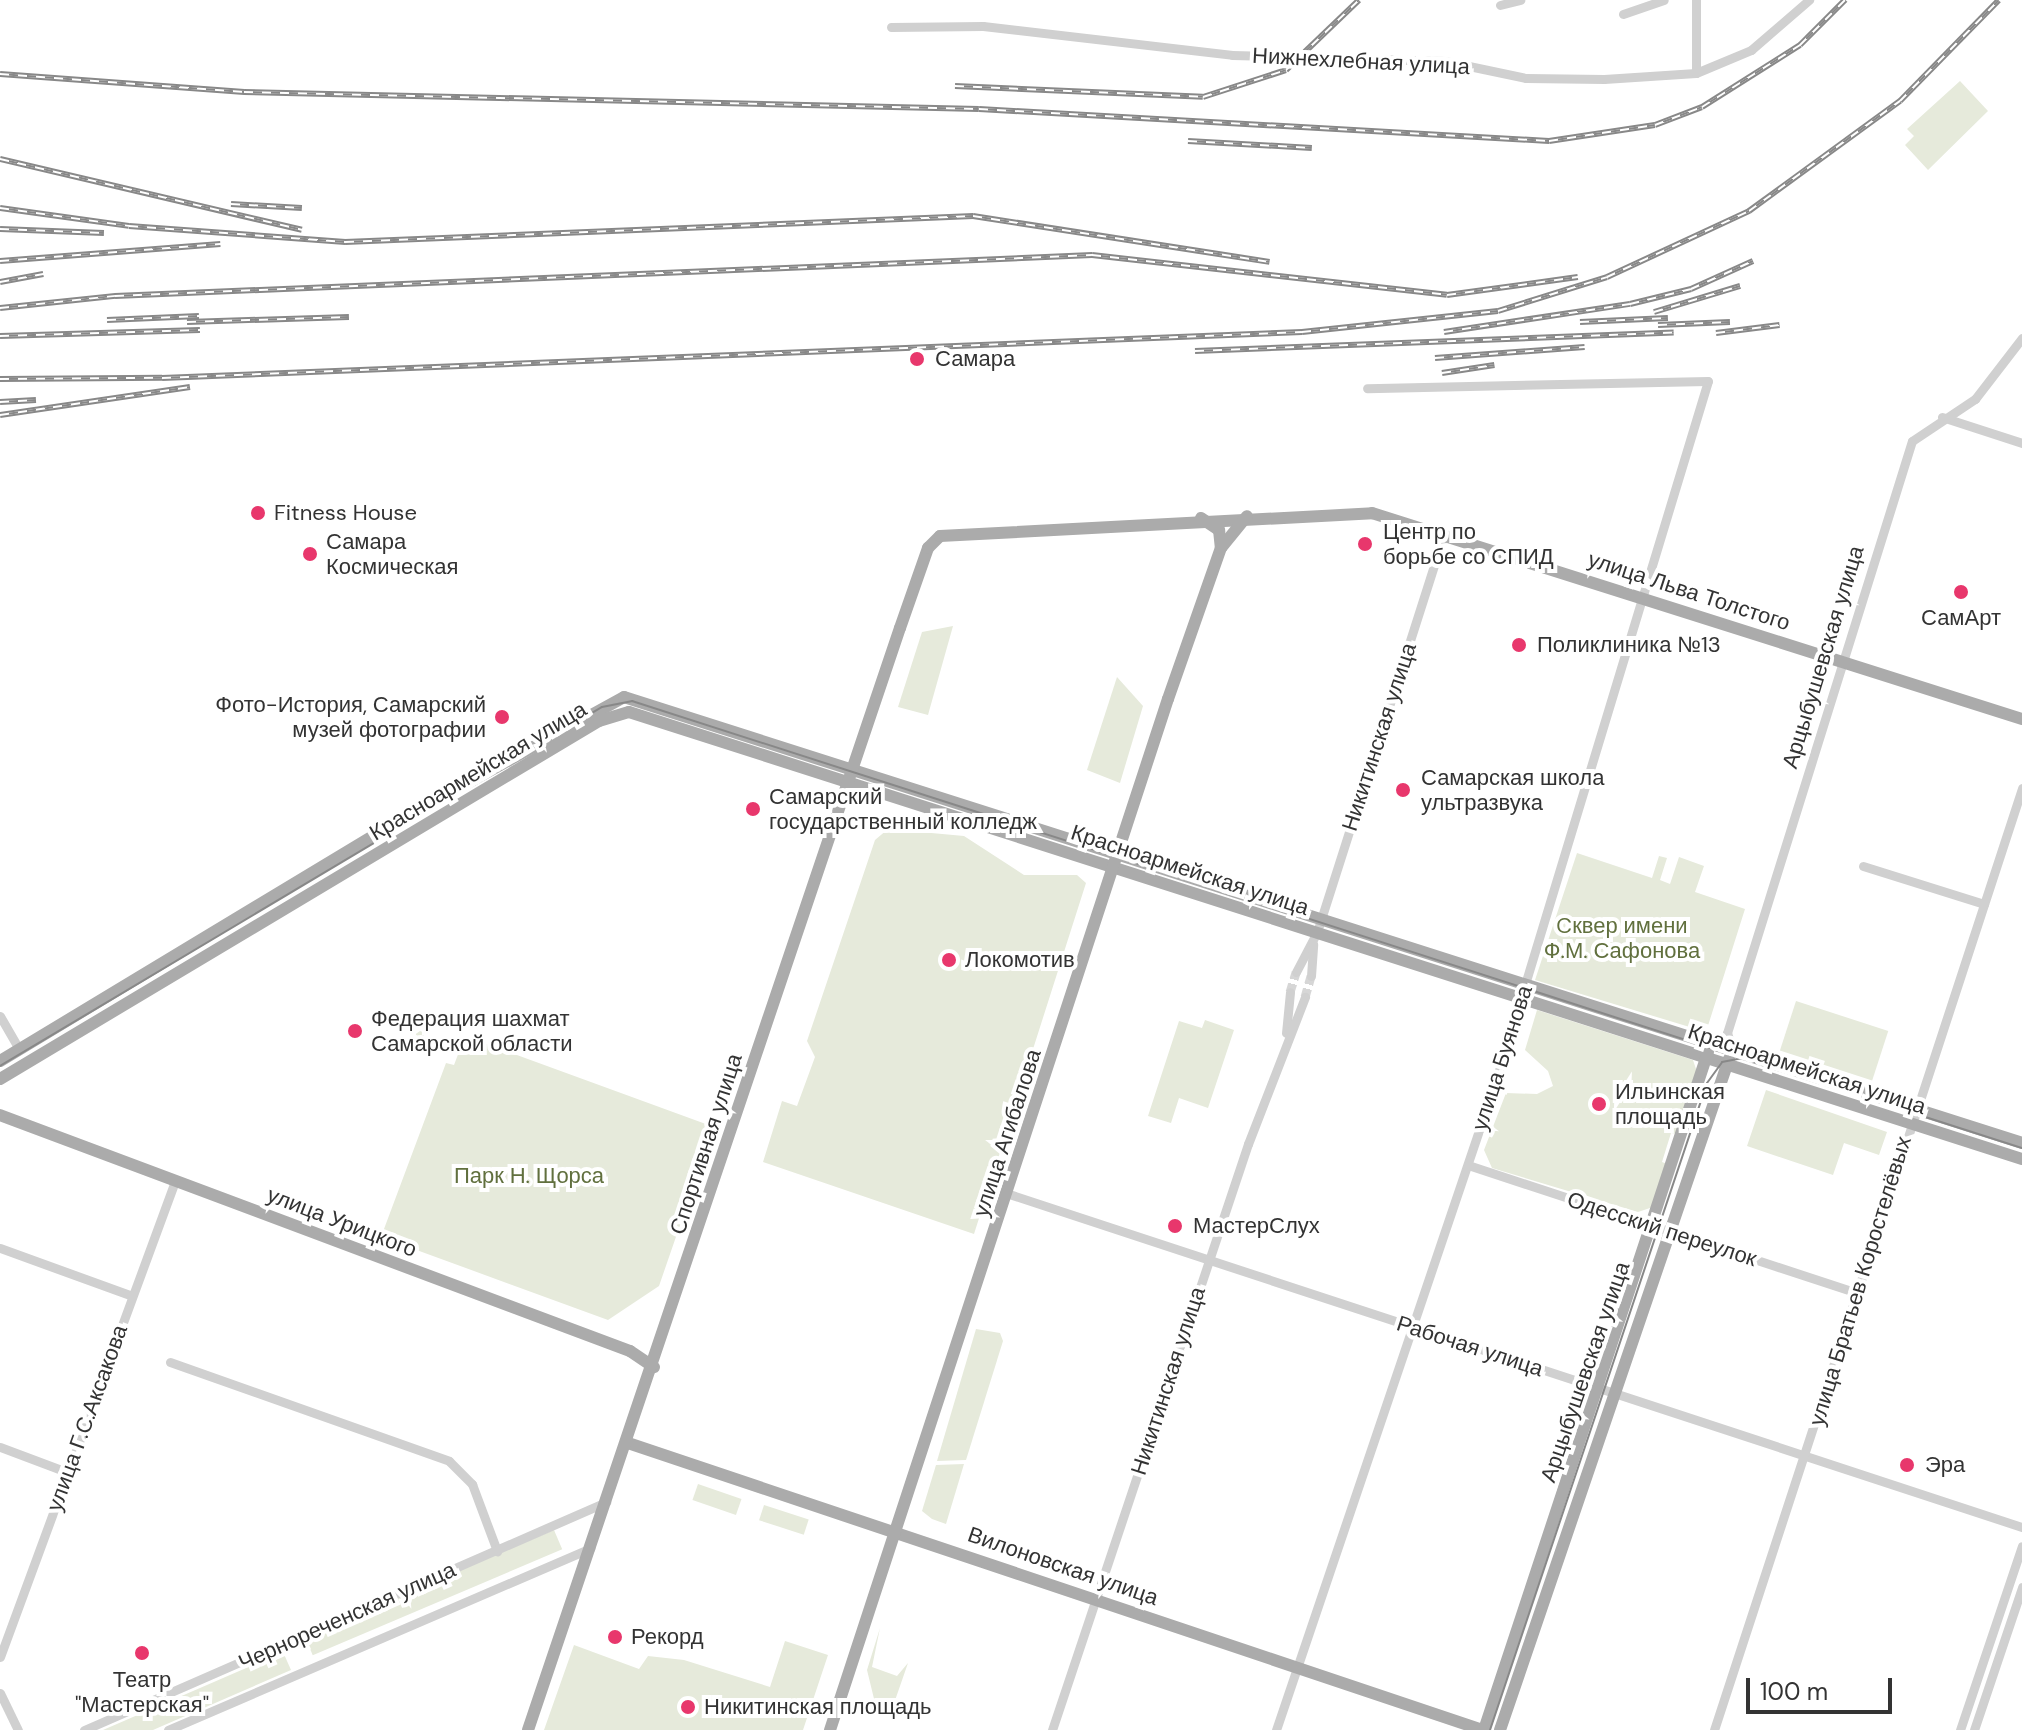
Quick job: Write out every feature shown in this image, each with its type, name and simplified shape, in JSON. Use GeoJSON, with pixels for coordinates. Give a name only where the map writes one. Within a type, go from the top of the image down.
{"type":"FeatureCollection","features":[{"type":"Feature","properties":{"kind":"main road","name":"улица Льва Толстого"},"geometry":{"type":"LineString","coordinates":[[920,571],[933,541],[955,531],[1360,511],[1444,533],[2022,719]]}},
{"type":"Feature","properties":{"kind":"main road"},"geometry":{"type":"LineString","coordinates":[[1221,548],[1247,516]]}},
{"type":"Feature","properties":{"kind":"main road"},"geometry":{"type":"LineString","coordinates":[[1198,518],[1219,530],[1221,548]]}},
{"type":"Feature","properties":{"kind":"main road","name":"улица Агибалова"},"geometry":{"type":"LineString","coordinates":[[830,1730],[1221,548]]}},
{"type":"Feature","properties":{"kind":"main road","name":"Спортивная улица"},"geometry":{"type":"LineString","coordinates":[[528,1730],[654,1367],[920,571]]}},
{"type":"Feature","properties":{"kind":"main road","name":"Красноармейская улица"},"geometry":{"type":"LineString","coordinates":[[0,1061],[613,699],[649,700],[2022,1143]]}},
{"type":"Feature","properties":{"kind":"main road","name":"Красноармейская улица"},"geometry":{"type":"LineString","coordinates":[[0,1079],[618,713],[641,714],[1114,866],[1315,936],[1521,998],[2022,1159]]}},
{"type":"Feature","properties":{"kind":"main road","name":"Арцыбушевская улица"},"geometry":{"type":"LineString","coordinates":[[1484,1730],[1655,1227],[1712,1042]]}},
{"type":"Feature","properties":{"kind":"main road","name":"Арцыбушевская улица"},"geometry":{"type":"LineString","coordinates":[[1500,1730],[1732,1048]]}},
{"type":"Feature","properties":{"kind":"main road","name":"улица Урицкого"},"geometry":{"type":"LineString","coordinates":[[4,1118],[630,1351],[654,1367]]}},
{"type":"Feature","properties":{"kind":"main road","name":"Вилоновская улица"},"geometry":{"type":"LineString","coordinates":[[628,1443],[1484,1730]]}},
{"type":"Feature","properties":{"kind":"street"},"geometry":{"type":"LineString","coordinates":[[1500,5],[1520,0]]}},
{"type":"Feature","properties":{"kind":"street"},"geometry":{"type":"LineString","coordinates":[[1623,14],[1664,0]]}},
{"type":"Feature","properties":{"kind":"street"},"geometry":{"type":"LineString","coordinates":[[1696,0],[1696,73]]}},
{"type":"Feature","properties":{"kind":"street","name":"Нижнехлебная улица"},"geometry":{"type":"LineString","coordinates":[[891,27],[983,26],[1054,39],[1323,61],[1445,61],[1526,78],[1696,73],[1751,50],[1809,0]]}},
{"type":"Feature","properties":{"kind":"street","name":"Арцыбушевская улица"},"geometry":{"type":"LineString","coordinates":[[1727,1033],[1912,441],[1941,416],[1975,399],[2022,338]]}},
{"type":"Feature","properties":{"kind":"street","name":"улица Буянова"},"geometry":{"type":"LineString","coordinates":[[1276,1730],[1527,982],[1708,381],[1367,388]]}},
{"type":"Feature","properties":{"kind":"street"},"geometry":{"type":"LineString","coordinates":[[1941,416],[2022,443]]}},
{"type":"Feature","properties":{"kind":"street","name":"Никитинская улица"},"geometry":{"type":"LineString","coordinates":[[1296,972],[1315,936],[1444,533]]}},
{"type":"Feature","properties":{"kind":"street","name":"улица Братьев Коростелёвых"},"geometry":{"type":"LineString","coordinates":[[1714,1730],[2022,788]]}},
{"type":"Feature","properties":{"kind":"street"},"geometry":{"type":"LineString","coordinates":[[1863,866],[1984,904]]}},
{"type":"Feature","properties":{"kind":"street","name":"Никитинская улица"},"geometry":{"type":"LineString","coordinates":[[1311,976],[1315,936]]}},
{"type":"Feature","properties":{"kind":"street","name":"Никитинская улица"},"geometry":{"type":"LineString","coordinates":[[1286,1033],[1290,992]]}},
{"type":"Feature","properties":{"kind":"street","name":"Никитинская улица"},"geometry":{"type":"LineString","coordinates":[[1052,1730],[1286,1033],[1305,997]]}},
{"type":"Feature","properties":{"kind":"street"},"geometry":{"type":"LineString","coordinates":[[0,1016],[19,1049]]}},
{"type":"Feature","properties":{"kind":"street"},"geometry":{"type":"LineString","coordinates":[[1712,1042],[1727,1033],[1732,1048]]}},
{"type":"Feature","properties":{"kind":"street","name":"Одесский переулок"},"geometry":{"type":"LineString","coordinates":[[1468,1165],[1857,1293]]}},
{"type":"Feature","properties":{"kind":"street","name":"улица Г.С.Аксакова"},"geometry":{"type":"LineString","coordinates":[[0,1657],[130,1295],[175,1181]]}},
{"type":"Feature","properties":{"kind":"street","name":"Рабочая улица"},"geometry":{"type":"LineString","coordinates":[[1009,1194],[2022,1527]]}},
{"type":"Feature","properties":{"kind":"street"},"geometry":{"type":"LineString","coordinates":[[0,1248],[130,1295]]}},
{"type":"Feature","properties":{"kind":"street"},"geometry":{"type":"LineString","coordinates":[[170,1362],[449,1461],[472,1484],[497,1551]]}},
{"type":"Feature","properties":{"kind":"street"},"geometry":{"type":"LineString","coordinates":[[0,1447],[67,1472]]}},
{"type":"Feature","properties":{"kind":"street","name":"Чернореченская улица"},"geometry":{"type":"LineString","coordinates":[[84,1730],[609,1500]]}},
{"type":"Feature","properties":{"kind":"street"},"geometry":{"type":"LineString","coordinates":[[1960,1730],[2022,1546]]}},
{"type":"Feature","properties":{"kind":"street","name":"Чернореченская улица"},"geometry":{"type":"LineString","coordinates":[[171,1729],[593,1547]]}},
{"type":"Feature","properties":{"kind":"street"},"geometry":{"type":"LineString","coordinates":[[1974,1730],[2022,1587]]}},
{"type":"Feature","properties":{"kind":"street"},"geometry":{"type":"LineString","coordinates":[[0,1693],[18,1730]]}},
{"type":"Feature","properties":{"kind":"green space"},"geometry":{"type":"Polygon","coordinates":[[[1960,81],[1988,111],[1928,170],[1905,145],[1914,136],[1907,129],[1960,81]]]}},
{"type":"Feature","properties":{"kind":"green space"},"geometry":{"type":"Polygon","coordinates":[[[953,626],[928,715],[898,707],[922,632],[953,626]]]}},
{"type":"Feature","properties":{"kind":"green space"},"geometry":{"type":"Polygon","coordinates":[[[1117,677],[1143,706],[1120,783],[1087,770],[1117,677]]]}},
{"type":"Feature","properties":{"kind":"green space","name":"Локомотив"},"geometry":{"type":"Polygon","coordinates":[[[888,829],[964,836],[1024,875],[1077,875],[1086,883],[974,1234],[763,1162],[782,1101],[797,1106],[815,1057],[807,1041],[875,840],[888,829]]]}},
{"type":"Feature","properties":{"kind":"green space","name":"Cквер имени Ф.М. Сафонова"},"geometry":{"type":"Polygon","coordinates":[[[1577,853],[1652,878],[1659,856],[1667,858],[1660,880],[1670,884],[1679,857],[1704,866],[1695,892],[1745,909],[1706,1032],[1535,980],[1577,853]]]}},
{"type":"Feature","properties":{"kind":"green space"},"geometry":{"type":"Polygon","coordinates":[[[1796,1001],[1888,1031],[1872,1080],[1780,1050],[1796,1001]]]}},
{"type":"Feature","properties":{"kind":"green space","name":"Ильинская площадь"},"geometry":{"type":"Polygon","coordinates":[[[1537,1010],[1693,1060],[1698,1075],[1679,1134],[1671,1133],[1662,1162],[1670,1165],[1656,1206],[1638,1212],[1492,1168],[1484,1150],[1506,1093],[1537,1094],[1553,1086],[1548,1071],[1525,1050],[1537,1010]]]}},
{"type":"Feature","properties":{"kind":"green space"},"geometry":{"type":"Polygon","coordinates":[[[1205,1020],[1234,1030],[1208,1108],[1179,1098],[1171,1123],[1148,1116],[1179,1021],[1202,1028],[1205,1020]]]}},
{"type":"Feature","properties":{"kind":"green space"},"geometry":{"type":"Polygon","coordinates":[[[420,1031],[446,1041],[447,1054],[414,1047],[410,1038],[420,1031]]]}},
{"type":"Feature","properties":{"kind":"green space","name":"Парк Н. Щорса"},"geometry":{"type":"Polygon","coordinates":[[[465,1036],[714,1127],[659,1286],[608,1320],[381,1237],[446,1063],[454,1065],[465,1036]]]}},
{"type":"Feature","properties":{"kind":"green space"},"geometry":{"type":"Polygon","coordinates":[[[741,1056],[728,1096],[720,1093],[730,1057],[741,1056]]]}},
{"type":"Feature","properties":{"kind":"green space"},"geometry":{"type":"Polygon","coordinates":[[[1766,1090],[1887,1132],[1879,1155],[1844,1143],[1833,1175],[1747,1146],[1766,1090]]]}},
{"type":"Feature","properties":{"kind":"green space"},"geometry":{"type":"Polygon","coordinates":[[[976,1329],[1000,1333],[1003,1341],[966,1460],[937,1461],[976,1329]]]}},
{"type":"Feature","properties":{"kind":"green space"},"geometry":{"type":"Polygon","coordinates":[[[964,1464],[946,1524],[932,1519],[922,1511],[936,1465],[964,1464]]]}},
{"type":"Feature","properties":{"kind":"green space"},"geometry":{"type":"Polygon","coordinates":[[[698,1484],[741,1499],[736,1515],[692,1500],[698,1484]]]}},
{"type":"Feature","properties":{"kind":"green space"},"geometry":{"type":"Polygon","coordinates":[[[764,1505],[809,1520],[804,1535],[759,1520],[764,1505]]]}},
{"type":"Feature","properties":{"kind":"green space"},"geometry":{"type":"Polygon","coordinates":[[[554,1530],[562,1549],[313,1655],[305,1636],[554,1530]]]}},
{"type":"Feature","properties":{"kind":"green space"},"geometry":{"type":"Polygon","coordinates":[[[880,1628],[872,1667],[897,1676],[908,1663],[891,1712],[876,1707],[867,1670],[880,1628]]]}},
{"type":"Feature","properties":{"kind":"green space","name":"Никитинская площадь"},"geometry":{"type":"Polygon","coordinates":[[[785,1641],[828,1655],[803,1730],[544,1730],[574,1645],[639,1669],[648,1656],[684,1660],[770,1687],[785,1641]]]}},
{"type":"Feature","properties":{"kind":"green space"},"geometry":{"type":"Polygon","coordinates":[[[283,1652],[291,1670],[153,1730],[103,1730],[283,1652]]]}},
{"type":"Feature","properties":{"kind":"tunnel"},"geometry":{"type":"LineString","coordinates":[[1290,992],[1296,972]]}},
{"type":"Feature","properties":{"kind":"tunnel"},"geometry":{"type":"LineString","coordinates":[[1305,997],[1311,976]]}},
{"type":"Feature","properties":{"kind":"tram line"},"geometry":{"type":"LineString","coordinates":[[0,1066],[602,707],[632,701],[2022,1148]]}},
{"type":"Feature","properties":{"kind":"tram line"},"geometry":{"type":"LineString","coordinates":[[1490,1730],[1707,1083],[1722,1062],[1743,1058]]}},
{"type":"Feature","properties":{"kind":"railway"},"geometry":{"type":"LineString","coordinates":[[955,86],[1203,97],[1286,70],[1359,0]]}},
{"type":"Feature","properties":{"kind":"railway"},"geometry":{"type":"LineString","coordinates":[[0,74],[244,92],[979,109],[1549,141],[1655,125],[1702,107],[1800,45],[1845,0]]}},
{"type":"Feature","properties":{"kind":"railway"},"geometry":{"type":"LineString","coordinates":[[0,379],[162,378],[1302,332],[1498,311],[1607,277],[1749,211],[1900,101],[1999,0]]}},
{"type":"Feature","properties":{"kind":"railway"},"geometry":{"type":"LineString","coordinates":[[1188,141],[1312,148]]}},
{"type":"Feature","properties":{"kind":"railway"},"geometry":{"type":"LineString","coordinates":[[0,159],[302,230]]}},
{"type":"Feature","properties":{"kind":"railway"},"geometry":{"type":"LineString","coordinates":[[231,204],[302,208]]}},
{"type":"Feature","properties":{"kind":"railway"},"geometry":{"type":"LineString","coordinates":[[0,208],[129,226],[345,242],[973,216],[1269,262]]}},
{"type":"Feature","properties":{"kind":"railway"},"geometry":{"type":"LineString","coordinates":[[0,229],[104,233]]}},
{"type":"Feature","properties":{"kind":"railway"},"geometry":{"type":"LineString","coordinates":[[0,261],[220,244]]}},
{"type":"Feature","properties":{"kind":"railway"},"geometry":{"type":"LineString","coordinates":[[0,308],[115,296],[1092,255],[1447,295],[1578,277]]}},
{"type":"Feature","properties":{"kind":"railway"},"geometry":{"type":"LineString","coordinates":[[1444,332],[1630,304],[1691,289],[1753,261]]}},
{"type":"Feature","properties":{"kind":"railway"},"geometry":{"type":"LineString","coordinates":[[0,282],[43,274]]}},
{"type":"Feature","properties":{"kind":"railway"},"geometry":{"type":"LineString","coordinates":[[1654,312],[1740,286]]}},
{"type":"Feature","properties":{"kind":"railway"},"geometry":{"type":"LineString","coordinates":[[107,320],[199,316]]}},
{"type":"Feature","properties":{"kind":"railway"},"geometry":{"type":"LineString","coordinates":[[187,322],[349,317]]}},
{"type":"Feature","properties":{"kind":"railway"},"geometry":{"type":"LineString","coordinates":[[1580,322],[1668,318]]}},
{"type":"Feature","properties":{"kind":"railway"},"geometry":{"type":"LineString","coordinates":[[1658,325],[1730,322]]}},
{"type":"Feature","properties":{"kind":"railway"},"geometry":{"type":"LineString","coordinates":[[1716,333],[1780,325]]}},
{"type":"Feature","properties":{"kind":"railway"},"geometry":{"type":"LineString","coordinates":[[0,336],[200,330]]}},
{"type":"Feature","properties":{"kind":"railway"},"geometry":{"type":"LineString","coordinates":[[1195,351],[1674,333]]}},
{"type":"Feature","properties":{"kind":"railway"},"geometry":{"type":"LineString","coordinates":[[1435,358],[1585,347]]}},
{"type":"Feature","properties":{"kind":"railway"},"geometry":{"type":"LineString","coordinates":[[1442,373],[1494,365]]}},
{"type":"Feature","properties":{"kind":"railway"},"geometry":{"type":"LineString","coordinates":[[0,415],[190,387]]}},
{"type":"Feature","properties":{"kind":"railway"},"geometry":{"type":"LineString","coordinates":[[0,402],[36,400]]}},
{"type":"Feature","properties":{"kind":"place","name":"Самара"},"geometry":{"type":"Point","coordinates":[917,359]}},
{"type":"Feature","properties":{"kind":"place","name":"Fitness House"},"geometry":{"type":"Point","coordinates":[258,513]}},
{"type":"Feature","properties":{"kind":"place","name":"Центр по борьбе со СПИД"},"geometry":{"type":"Point","coordinates":[1365,544]}},
{"type":"Feature","properties":{"kind":"place","name":"Самара Космическая"},"geometry":{"type":"Point","coordinates":[310,554]}},
{"type":"Feature","properties":{"kind":"place","name":"СамАрт"},"geometry":{"type":"Point","coordinates":[1961,592]}},
{"type":"Feature","properties":{"kind":"place","name":"Поликлиника №13"},"geometry":{"type":"Point","coordinates":[1519,645]}},
{"type":"Feature","properties":{"kind":"place","name":"Фото-История, Самарский музей фотографии"},"geometry":{"type":"Point","coordinates":[502,717]}},
{"type":"Feature","properties":{"kind":"place","name":"Самарская школа ультразвука"},"geometry":{"type":"Point","coordinates":[1403,790]}},
{"type":"Feature","properties":{"kind":"place","name":"Самарский государственный колледж"},"geometry":{"type":"Point","coordinates":[753,809]}},
{"type":"Feature","properties":{"kind":"place","name":"Локомотив"},"geometry":{"type":"Point","coordinates":[949,960]}},
{"type":"Feature","properties":{"kind":"place","name":"Федерация шахмат Самарской области"},"geometry":{"type":"Point","coordinates":[355,1031]}},
{"type":"Feature","properties":{"kind":"place","name":"Ильинская площадь"},"geometry":{"type":"Point","coordinates":[1599,1104]}},
{"type":"Feature","properties":{"kind":"place","name":"МастерСлух"},"geometry":{"type":"Point","coordinates":[1175,1226]}},
{"type":"Feature","properties":{"kind":"place","name":"Эра"},"geometry":{"type":"Point","coordinates":[1907,1465]}},
{"type":"Feature","properties":{"kind":"place","name":"Рекорд"},"geometry":{"type":"Point","coordinates":[615,1637]}},
{"type":"Feature","properties":{"kind":"place","name":"Театр \"Мастерская\""},"geometry":{"type":"Point","coordinates":[142,1653]}},
{"type":"Feature","properties":{"kind":"place","name":"Никитинская площадь"},"geometry":{"type":"Point","coordinates":[688,1707]}}]}
